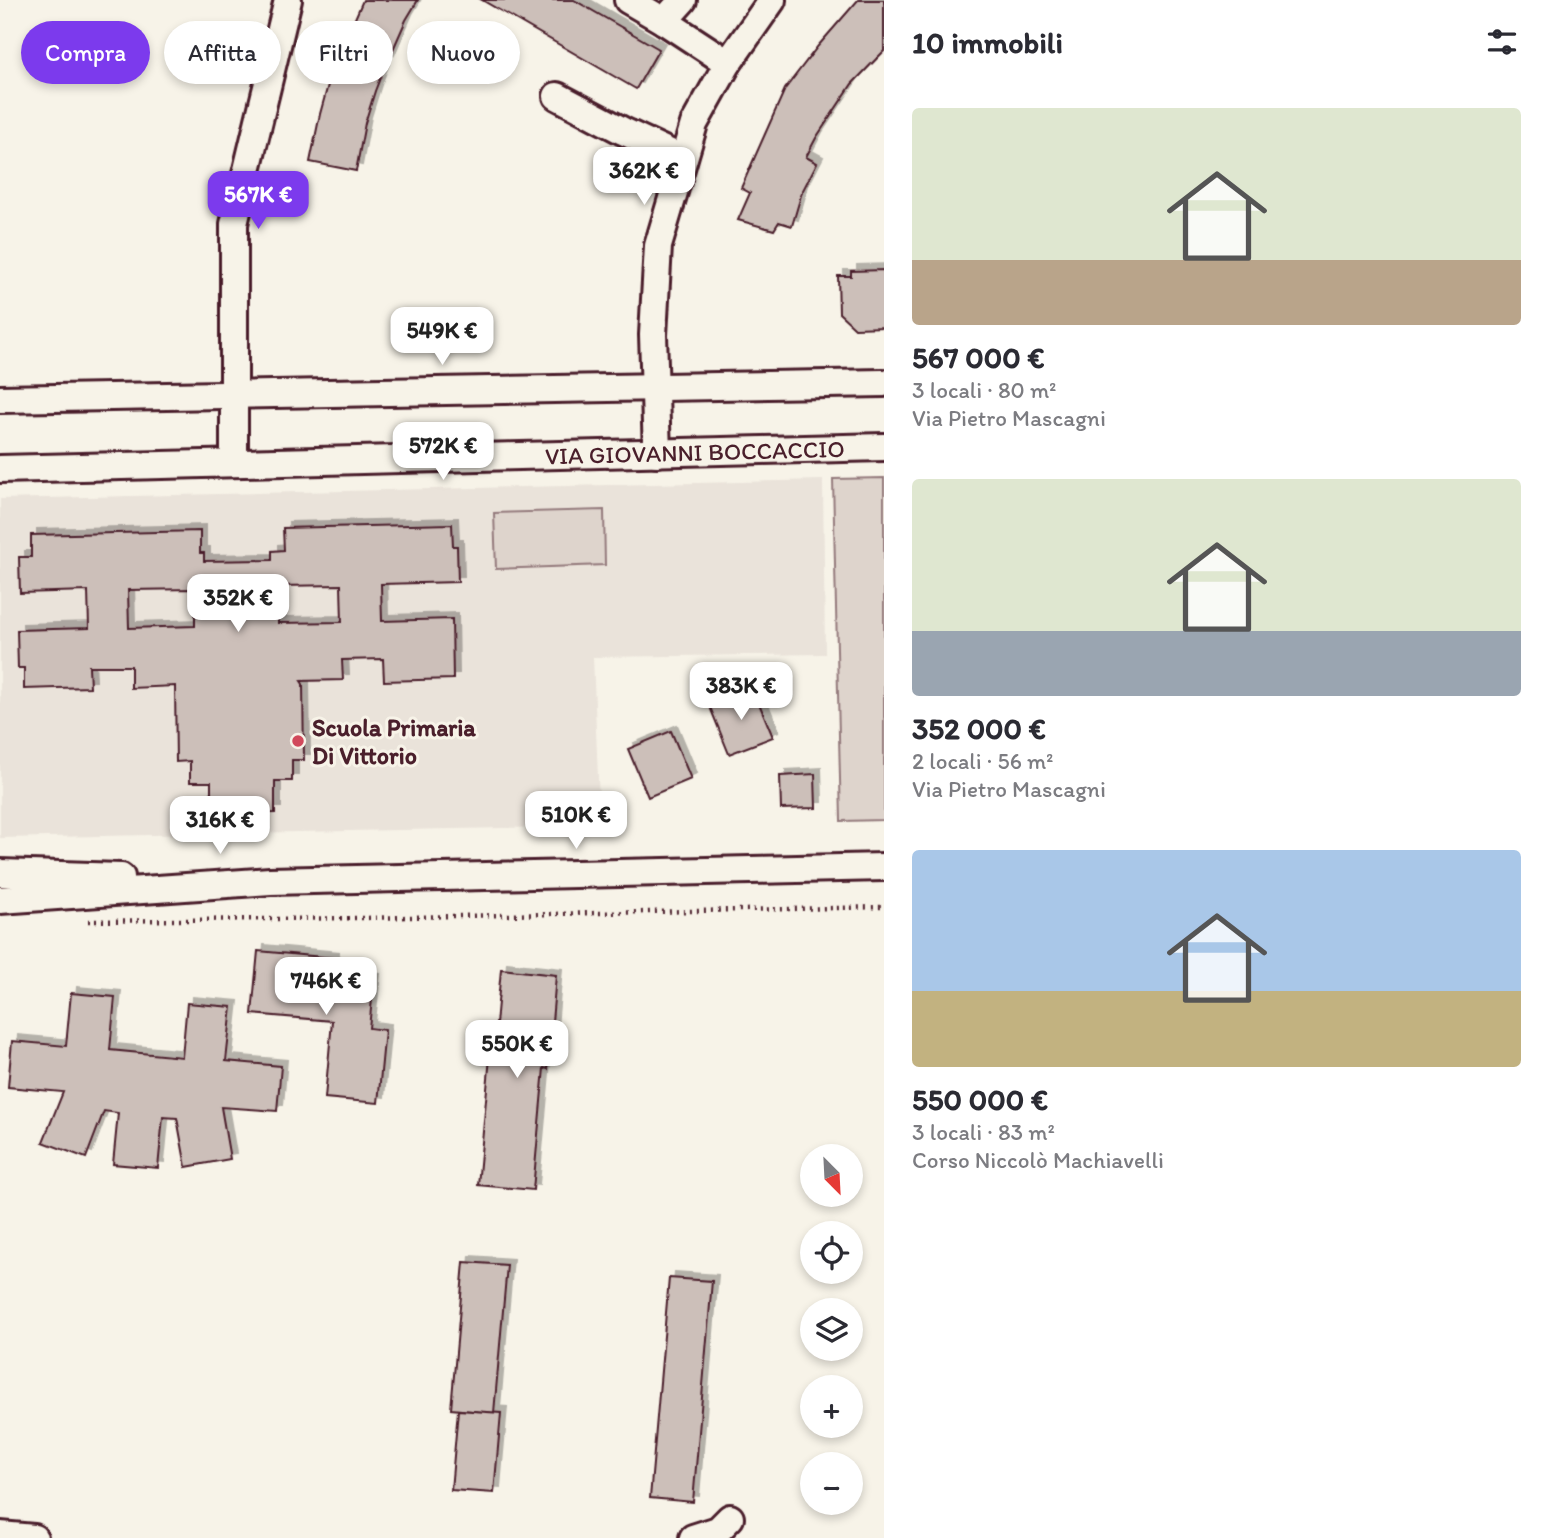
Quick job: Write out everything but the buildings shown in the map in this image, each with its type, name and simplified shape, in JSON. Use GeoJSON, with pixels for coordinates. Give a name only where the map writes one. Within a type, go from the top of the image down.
{"type":"FeatureCollection","features":[{"type":"Feature","properties":{"kind":"street"},"geometry":{"type":"LineString","coordinates":[[234,463],[234,224],[288,0]]}},
{"type":"Feature","properties":{"kind":"street"},"geometry":{"type":"LineString","coordinates":[[628,0],[728,63]]}},
{"type":"Feature","properties":{"kind":"street"},"geometry":{"type":"LineString","coordinates":[[664,21],[683,0]]}},
{"type":"Feature","properties":{"kind":"street"},"geometry":{"type":"LineString","coordinates":[[657,453],[653,335],[658,246],[694,124],[728,63],[772,0]]}},
{"type":"Feature","properties":{"kind":"street"},"geometry":{"type":"LineString","coordinates":[[557,96],[683,159]]}},
{"type":"Feature","properties":{"kind":"street"},"geometry":{"type":"LineString","coordinates":[[0,399],[884,383]]}},
{"type":"Feature","properties":{"kind":"street","name":"VIA GIOVANNI BOCCACCIO"},"geometry":{"type":"LineString","coordinates":[[0,469],[884,447]]}},
{"type":"Feature","properties":{"kind":"street"},"geometry":{"type":"LineString","coordinates":[[0,900],[270,881],[884,867]]}},
{"type":"Feature","properties":{"kind":"street"},"geometry":{"type":"LineString","coordinates":[[0,873],[270,881]]}},
{"type":"Feature","properties":{"kind":"street"},"geometry":{"type":"LineString","coordinates":[[693,1538],[718,1530],[730,1518]]}},
{"type":"Feature","properties":{"kind":"street"},"geometry":{"type":"LineString","coordinates":[[0,1535],[34,1538]]}},
{"type":"Feature","properties":{"kind":"path"},"geometry":{"type":"LineString","coordinates":[[84,921],[376,918],[884,907]]}},
{"type":"Feature","properties":{"kind":"shaded area"},"geometry":{"type":"Polygon","coordinates":[[[884,478],[884,820],[841,821],[833,479],[884,478]]]}},
{"type":"Feature","properties":{"kind":"shaded area","name":"Scuola Primaria Di Vittorio"},"geometry":{"type":"Polygon","coordinates":[[[823,480],[825,654],[593,657],[600,826],[0,838],[0,499],[823,480]]]}},
{"type":"Feature","properties":{"kind":"shaded area"},"geometry":{"type":"Polygon","coordinates":[[[604,510],[605,565],[496,569],[494,513],[604,510]]]}},
{"type":"Feature","properties":{"kind":"place","name":"Scuola Primaria Di Vittorio"},"geometry":{"type":"Point","coordinates":[298,741]}}]}
